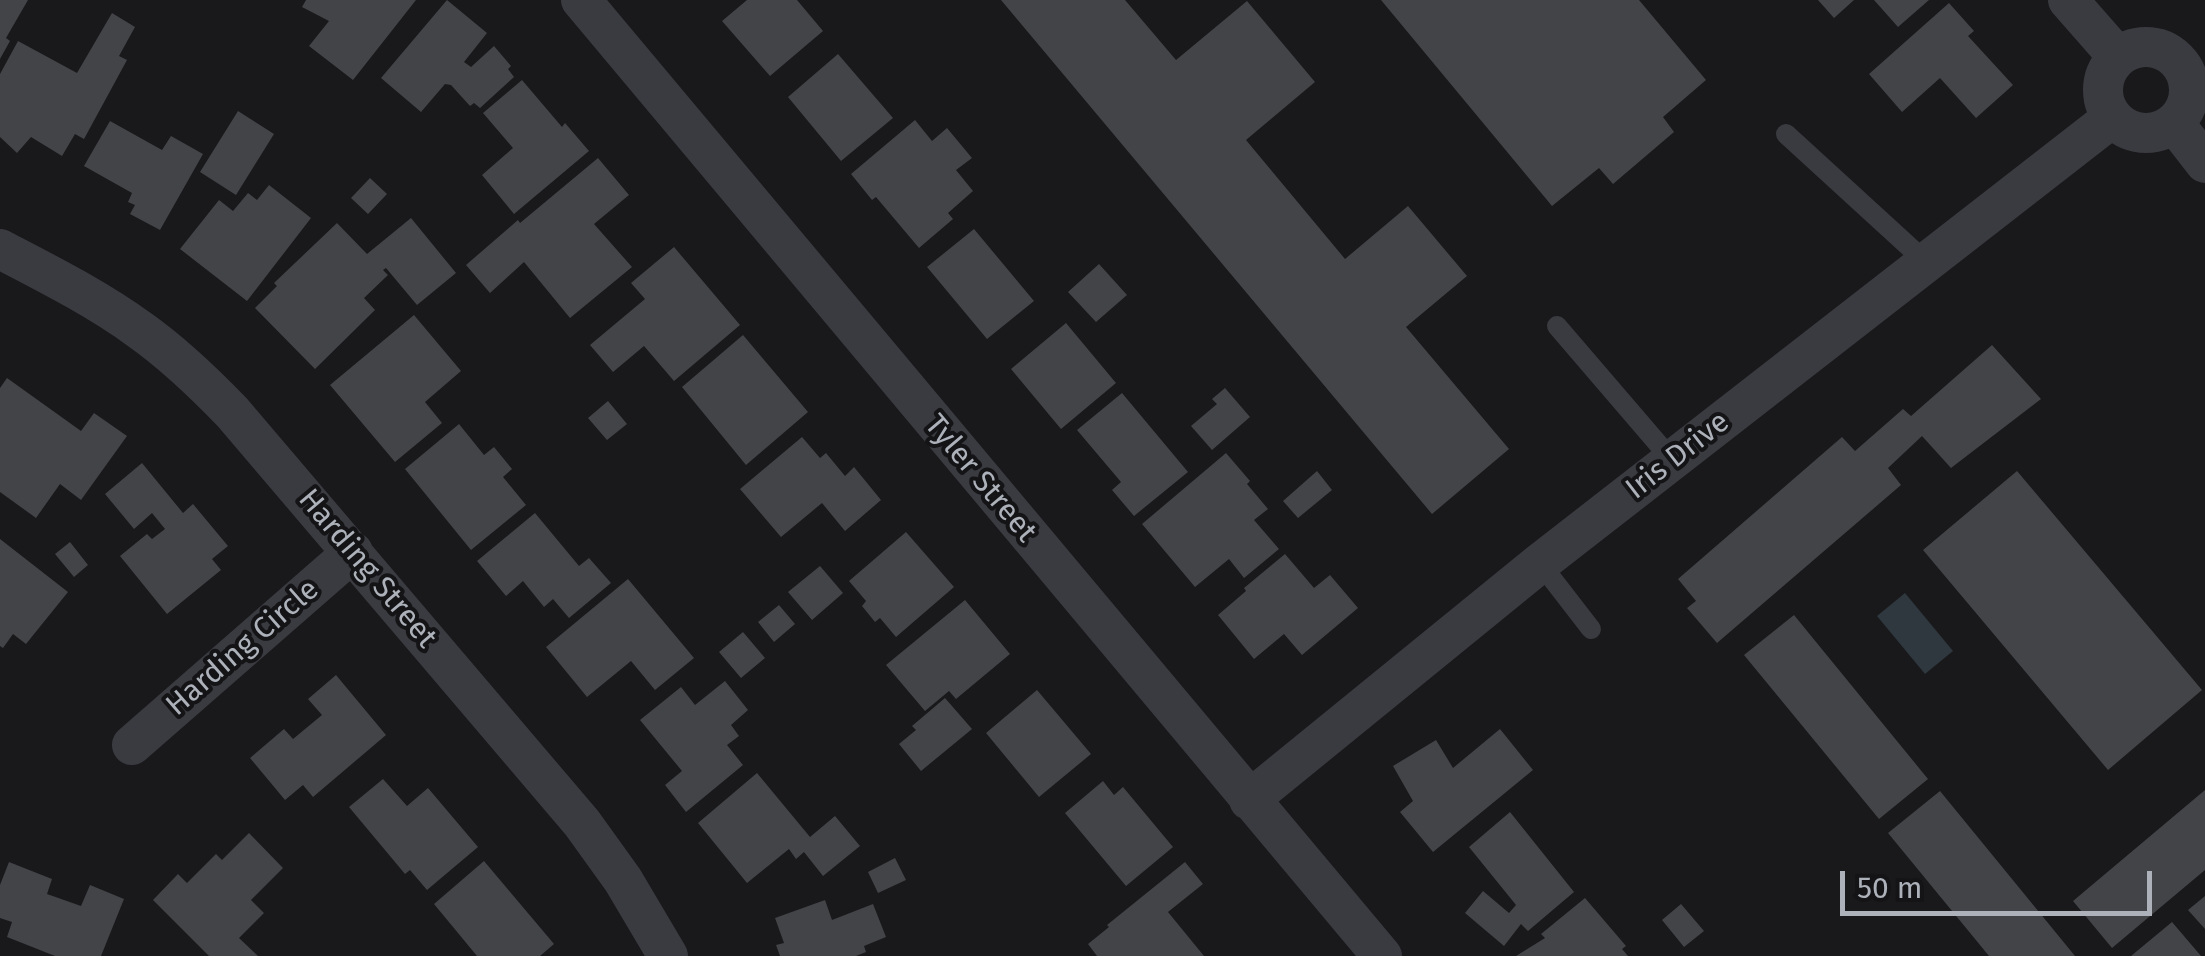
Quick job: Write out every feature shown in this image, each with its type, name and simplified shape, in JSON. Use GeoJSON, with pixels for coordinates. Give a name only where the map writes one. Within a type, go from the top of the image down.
{"type":"FeatureCollection","features":[{"type":"Feature","properties":{"kind":"street","name":"Tyler Street"},"geometry":{"type":"LineString","coordinates":[[581,0],[1382,956]]}},
{"type":"Feature","properties":{"kind":"street"},"geometry":{"type":"LineString","coordinates":[[2068,0],[2118,56]]}},
{"type":"Feature","properties":{"kind":"street"},"geometry":{"type":"LineString","coordinates":[[2131,48],[2192,52],[2189,101],[2174,123],[2163,130],[2134,134],[2112,118],[2103,96],[2104,80],[2118,56],[2131,48]]}},
{"type":"Feature","properties":{"kind":"street","name":"Iris Drive"},"geometry":{"type":"LineString","coordinates":[[1249,800],[1540,563],[2112,118]]}},
{"type":"Feature","properties":{"kind":"street"},"geometry":{"type":"LineString","coordinates":[[2174,123],[2205,163]]}},
{"type":"Feature","properties":{"kind":"street","name":"Harding Street"},"geometry":{"type":"LineString","coordinates":[[0,248],[112,311],[171,354],[232,412],[604,851],[668,956]]}},
{"type":"Feature","properties":{"kind":"street","name":"Harding Circle"},"geometry":{"type":"LineString","coordinates":[[132,745],[353,552]]}},
{"type":"Feature","properties":{"kind":"lane"},"geometry":{"type":"LineString","coordinates":[[1786,134],[1926,263]]}},
{"type":"Feature","properties":{"kind":"lane"},"geometry":{"type":"LineString","coordinates":[[1558,326],[1672,460]]}},
{"type":"Feature","properties":{"kind":"lane"},"geometry":{"type":"LineString","coordinates":[[1540,563],[1592,629]]}},
{"type":"Feature","properties":{"kind":"shaded area"},"geometry":{"type":"Polygon","coordinates":[[[1905,593],[1953,651],[1925,674],[1877,616],[1905,593]]]}},
{"type":"Feature","properties":{"kind":"building"},"geometry":{"type":"Polygon","coordinates":[[[0,0],[28,0],[6,38],[10,41],[0,59],[0,0]]]}},
{"type":"Feature","properties":{"kind":"building"},"geometry":{"type":"Polygon","coordinates":[[[306,0],[416,0],[353,80],[309,46],[329,21],[302,7],[306,0]]]}},
{"type":"Feature","properties":{"kind":"building"},"geometry":{"type":"Polygon","coordinates":[[[447,0],[487,33],[464,62],[471,67],[494,46],[511,66],[508,69],[514,77],[480,108],[474,103],[470,106],[451,85],[445,84],[421,112],[381,78],[447,0]]]}},
{"type":"Feature","properties":{"kind":"building"},"geometry":{"type":"Polygon","coordinates":[[[747,0],[797,0],[823,31],[770,76],[722,21],[747,0]]]}},
{"type":"Feature","properties":{"kind":"building"},"geometry":{"type":"Polygon","coordinates":[[[1001,0],[1125,0],[1176,60],[1247,1],[1315,82],[1246,140],[1345,259],[1408,206],[1467,276],[1406,327],[1509,449],[1432,514],[1001,0]]]}},
{"type":"Feature","properties":{"kind":"building"},"geometry":{"type":"Polygon","coordinates":[[[1381,0],[1639,0],[1706,80],[1663,117],[1674,132],[1613,184],[1599,168],[1552,206],[1381,0]]]}},
{"type":"Feature","properties":{"kind":"building"},"geometry":{"type":"Polygon","coordinates":[[[1818,0],[1854,0],[1834,18],[1818,0]]]}},
{"type":"Feature","properties":{"kind":"building"},"geometry":{"type":"Polygon","coordinates":[[[1874,0],[1929,0],[1898,27],[1874,0]]]}},
{"type":"Feature","properties":{"kind":"building"},"geometry":{"type":"Polygon","coordinates":[[[1949,3],[1974,31],[1968,36],[2013,85],[1976,118],[1940,78],[1902,112],[1869,74],[1949,3]]]}},
{"type":"Feature","properties":{"kind":"building"},"geometry":{"type":"Polygon","coordinates":[[[112,13],[135,27],[119,56],[127,60],[84,139],[75,134],[62,156],[31,137],[17,153],[0,137],[0,74],[18,41],[77,73],[112,13]]]}},
{"type":"Feature","properties":{"kind":"building"},"geometry":{"type":"Polygon","coordinates":[[[838,54],[893,118],[841,161],[788,97],[838,54]]]}},
{"type":"Feature","properties":{"kind":"building"},"geometry":{"type":"Polygon","coordinates":[[[522,80],[562,127],[565,123],[589,151],[514,214],[482,175],[513,148],[483,113],[522,80]]]}},
{"type":"Feature","properties":{"kind":"building"},"geometry":{"type":"Polygon","coordinates":[[[238,111],[274,134],[236,195],[200,172],[238,111]]]}},
{"type":"Feature","properties":{"kind":"building"},"geometry":{"type":"Polygon","coordinates":[[[915,120],[932,141],[947,128],[972,158],[956,170],[973,191],[948,213],[953,219],[919,248],[851,174],[915,120]]]}},
{"type":"Feature","properties":{"kind":"building"},"geometry":{"type":"Polygon","coordinates":[[[110,121],[162,150],[171,136],[203,154],[160,230],[130,214],[135,205],[128,202],[132,193],[84,166],[110,121]]]}},
{"type":"Feature","properties":{"kind":"building"},"geometry":{"type":"Polygon","coordinates":[[[598,158],[629,195],[594,224],[632,267],[570,318],[524,262],[490,293],[466,265],[598,158]]]}},
{"type":"Feature","properties":{"kind":"building"},"geometry":{"type":"Polygon","coordinates":[[[370,178],[387,194],[368,214],[351,198],[370,178]]]}},
{"type":"Feature","properties":{"kind":"building"},"geometry":{"type":"Polygon","coordinates":[[[269,185],[311,218],[247,301],[180,249],[219,200],[233,211],[248,193],[257,200],[269,185]]]}},
{"type":"Feature","properties":{"kind":"building"},"geometry":{"type":"Polygon","coordinates":[[[411,218],[456,273],[417,305],[386,268],[383,270],[388,275],[364,298],[375,310],[315,369],[255,308],[277,286],[274,283],[337,223],[367,254],[411,218]]]}},
{"type":"Feature","properties":{"kind":"building"},"geometry":{"type":"Polygon","coordinates":[[[974,229],[1034,301],[987,339],[927,267],[974,229]]]}},
{"type":"Feature","properties":{"kind":"building"},"geometry":{"type":"Polygon","coordinates":[[[674,247],[740,325],[674,381],[644,346],[613,372],[590,345],[645,299],[631,283],[674,247]]]}},
{"type":"Feature","properties":{"kind":"building"},"geometry":{"type":"Polygon","coordinates":[[[1099,264],[1127,295],[1096,322],[1068,292],[1099,264]]]}},
{"type":"Feature","properties":{"kind":"building"},"geometry":{"type":"Polygon","coordinates":[[[414,315],[461,371],[425,402],[442,423],[395,462],[330,385],[414,315]]]}},
{"type":"Feature","properties":{"kind":"building"},"geometry":{"type":"Polygon","coordinates":[[[1066,323],[1116,383],[1061,429],[1011,369],[1066,323]]]}},
{"type":"Feature","properties":{"kind":"building"},"geometry":{"type":"Polygon","coordinates":[[[743,335],[808,412],[746,465],[682,387],[743,335]]]}},
{"type":"Feature","properties":{"kind":"building"},"geometry":{"type":"Polygon","coordinates":[[[1992,345],[2041,399],[1951,468],[1922,436],[1888,468],[1901,485],[1717,643],[1687,608],[1696,601],[1678,579],[1842,437],[1855,451],[1903,409],[1911,416],[1992,345]]]}},
{"type":"Feature","properties":{"kind":"building"},"geometry":{"type":"Polygon","coordinates":[[[7,378],[81,431],[94,413],[127,436],[81,500],[60,484],[36,518],[0,492],[0,388],[7,378]]]}},
{"type":"Feature","properties":{"kind":"building"},"geometry":{"type":"Polygon","coordinates":[[[1225,388],[1250,417],[1212,450],[1191,426],[1217,404],[1212,399],[1225,388]]]}},
{"type":"Feature","properties":{"kind":"building"},"geometry":{"type":"Polygon","coordinates":[[[1122,393],[1188,472],[1134,516],[1112,490],[1121,482],[1077,430],[1122,393]]]}},
{"type":"Feature","properties":{"kind":"building"},"geometry":{"type":"Polygon","coordinates":[[[608,401],[627,424],[607,440],[588,418],[608,401]]]}},
{"type":"Feature","properties":{"kind":"building"},"geometry":{"type":"Polygon","coordinates":[[[459,424],[484,455],[494,447],[512,469],[503,477],[526,505],[471,550],[405,469],[459,424]]]}},
{"type":"Feature","properties":{"kind":"building"},"geometry":{"type":"Polygon","coordinates":[[[802,437],[820,458],[826,453],[845,476],[854,467],[881,500],[845,531],[822,503],[781,537],[740,489],[802,437]]]}},
{"type":"Feature","properties":{"kind":"building"},"geometry":{"type":"Polygon","coordinates":[[[1226,453],[1268,509],[1254,520],[1279,549],[1244,578],[1229,559],[1195,587],[1142,524],[1226,453]]]}},
{"type":"Feature","properties":{"kind":"building"},"geometry":{"type":"Polygon","coordinates":[[[142,463],[183,513],[193,504],[228,546],[212,559],[221,570],[167,614],[120,556],[147,534],[152,539],[165,529],[152,513],[134,529],[105,494],[142,463]]]}},
{"type":"Feature","properties":{"kind":"building"},"geometry":{"type":"Polygon","coordinates":[[[1317,471],[1332,490],[1298,518],[1283,501],[1317,471]]]}},
{"type":"Feature","properties":{"kind":"building"},"geometry":{"type":"Polygon","coordinates":[[[2017,471],[2202,690],[2108,770],[1923,550],[2017,471]]]}},
{"type":"Feature","properties":{"kind":"building"},"geometry":{"type":"Polygon","coordinates":[[[535,513],[579,566],[589,558],[611,583],[569,618],[553,599],[544,607],[523,581],[506,596],[477,561],[535,513]]]}},
{"type":"Feature","properties":{"kind":"building"},"geometry":{"type":"Polygon","coordinates":[[[906,532],[954,587],[896,637],[880,618],[875,622],[862,606],[866,601],[849,581],[906,532]]]}},
{"type":"Feature","properties":{"kind":"building"},"geometry":{"type":"Polygon","coordinates":[[[0,539],[68,592],[26,644],[13,634],[3,648],[0,646],[0,539]]]}},
{"type":"Feature","properties":{"kind":"building"},"geometry":{"type":"Polygon","coordinates":[[[70,542],[88,565],[74,577],[55,554],[70,542]]]}},
{"type":"Feature","properties":{"kind":"building"},"geometry":{"type":"Polygon","coordinates":[[[1285,554],[1314,588],[1330,575],[1358,608],[1302,655],[1284,634],[1254,659],[1218,615],[1285,554]]]}},
{"type":"Feature","properties":{"kind":"building"},"geometry":{"type":"Polygon","coordinates":[[[820,566],[843,593],[812,620],[788,592],[820,566]]]}},
{"type":"Feature","properties":{"kind":"building"},"geometry":{"type":"Polygon","coordinates":[[[628,579],[694,658],[655,690],[631,661],[587,697],[546,647],[628,579]]]}},
{"type":"Feature","properties":{"kind":"building"},"geometry":{"type":"Polygon","coordinates":[[[965,600],[1010,654],[956,699],[949,691],[925,711],[886,665],[965,600]]]}},
{"type":"Feature","properties":{"kind":"building"},"geometry":{"type":"Polygon","coordinates":[[[779,605],[795,624],[774,642],[758,622],[779,605]]]}},
{"type":"Feature","properties":{"kind":"building"},"geometry":{"type":"Polygon","coordinates":[[[1794,615],[1928,779],[1879,819],[1744,655],[1794,615]]]}},
{"type":"Feature","properties":{"kind":"building"},"geometry":{"type":"Polygon","coordinates":[[[743,632],[765,658],[741,678],[719,652],[743,632]]]}},
{"type":"Feature","properties":{"kind":"building"},"geometry":{"type":"Polygon","coordinates":[[[336,675],[386,735],[313,797],[303,785],[285,800],[250,758],[284,729],[293,739],[322,715],[308,699],[336,675]]]}},
{"type":"Feature","properties":{"kind":"building"},"geometry":{"type":"Polygon","coordinates":[[[725,681],[748,710],[731,725],[739,736],[727,745],[743,765],[686,812],[665,785],[682,771],[640,720],[681,687],[695,705],[725,681]]]}},
{"type":"Feature","properties":{"kind":"building"},"geometry":{"type":"Polygon","coordinates":[[[1037,690],[1091,754],[1039,797],[986,733],[1037,690]]]}},
{"type":"Feature","properties":{"kind":"building"},"geometry":{"type":"Polygon","coordinates":[[[945,698],[972,729],[921,771],[899,744],[916,730],[912,726],[945,698]]]}},
{"type":"Feature","properties":{"kind":"building"},"geometry":{"type":"Polygon","coordinates":[[[1500,729],[1533,770],[1433,852],[1400,812],[1413,801],[1393,766],[1436,740],[1453,768],[1500,729]]]}},
{"type":"Feature","properties":{"kind":"building"},"geometry":{"type":"Polygon","coordinates":[[[757,773],[810,837],[835,816],[860,846],[823,876],[804,852],[796,859],[789,849],[747,883],[698,823],[757,773]]]}},
{"type":"Feature","properties":{"kind":"building"},"geometry":{"type":"Polygon","coordinates":[[[383,779],[407,806],[428,788],[478,847],[427,890],[410,870],[405,874],[349,807],[383,779]]]}},
{"type":"Feature","properties":{"kind":"building"},"geometry":{"type":"Polygon","coordinates":[[[1103,781],[1114,795],[1123,787],[1173,847],[1126,886],[1065,813],[1103,781]]]}},
{"type":"Feature","properties":{"kind":"building"},"geometry":{"type":"Polygon","coordinates":[[[2205,790],[2205,870],[2112,948],[2073,901],[2205,790]]]}},
{"type":"Feature","properties":{"kind":"building"},"geometry":{"type":"Polygon","coordinates":[[[1940,791],[2075,956],[1989,956],[1888,833],[1940,791]]]}},
{"type":"Feature","properties":{"kind":"building"},"geometry":{"type":"Polygon","coordinates":[[[1510,812],[1574,892],[1528,931],[1521,924],[1504,946],[1465,913],[1483,891],[1509,913],[1516,905],[1469,847],[1510,812]]]}},
{"type":"Feature","properties":{"kind":"building"},"geometry":{"type":"Polygon","coordinates":[[[249,833],[283,868],[251,900],[264,913],[239,938],[258,956],[209,956],[153,900],[178,874],[187,883],[216,854],[222,860],[249,833]]]}},
{"type":"Feature","properties":{"kind":"building"},"geometry":{"type":"Polygon","coordinates":[[[895,858],[906,880],[878,893],[868,872],[895,858]]]}},
{"type":"Feature","properties":{"kind":"building"},"geometry":{"type":"Polygon","coordinates":[[[484,861],[554,944],[540,956],[477,956],[434,904],[484,861]]]}},
{"type":"Feature","properties":{"kind":"building"},"geometry":{"type":"Polygon","coordinates":[[[9,862],[52,879],[47,894],[81,906],[90,885],[124,899],[101,956],[55,956],[7,937],[12,922],[0,918],[0,885],[9,862]]]}},
{"type":"Feature","properties":{"kind":"building"},"geometry":{"type":"Polygon","coordinates":[[[1185,862],[1203,884],[1168,912],[1204,956],[1097,956],[1088,944],[1185,862]]]}},
{"type":"Feature","properties":{"kind":"building"},"geometry":{"type":"Polygon","coordinates":[[[2205,896],[2205,929],[2188,910],[2205,896]]]}},
{"type":"Feature","properties":{"kind":"building"},"geometry":{"type":"Polygon","coordinates":[[[1585,898],[1626,946],[1622,949],[1628,956],[1516,956],[1545,938],[1541,934],[1585,898]]]}},
{"type":"Feature","properties":{"kind":"building"},"geometry":{"type":"Polygon","coordinates":[[[825,900],[832,920],[873,904],[886,937],[864,946],[866,952],[856,956],[780,956],[776,945],[784,943],[775,918],[825,900]]]}},
{"type":"Feature","properties":{"kind":"building"},"geometry":{"type":"Polygon","coordinates":[[[1681,904],[1704,931],[1684,947],[1662,920],[1681,904]]]}},
{"type":"Feature","properties":{"kind":"building"},"geometry":{"type":"Polygon","coordinates":[[[2172,922],[2201,956],[2131,956],[2172,922]]]}}]}
